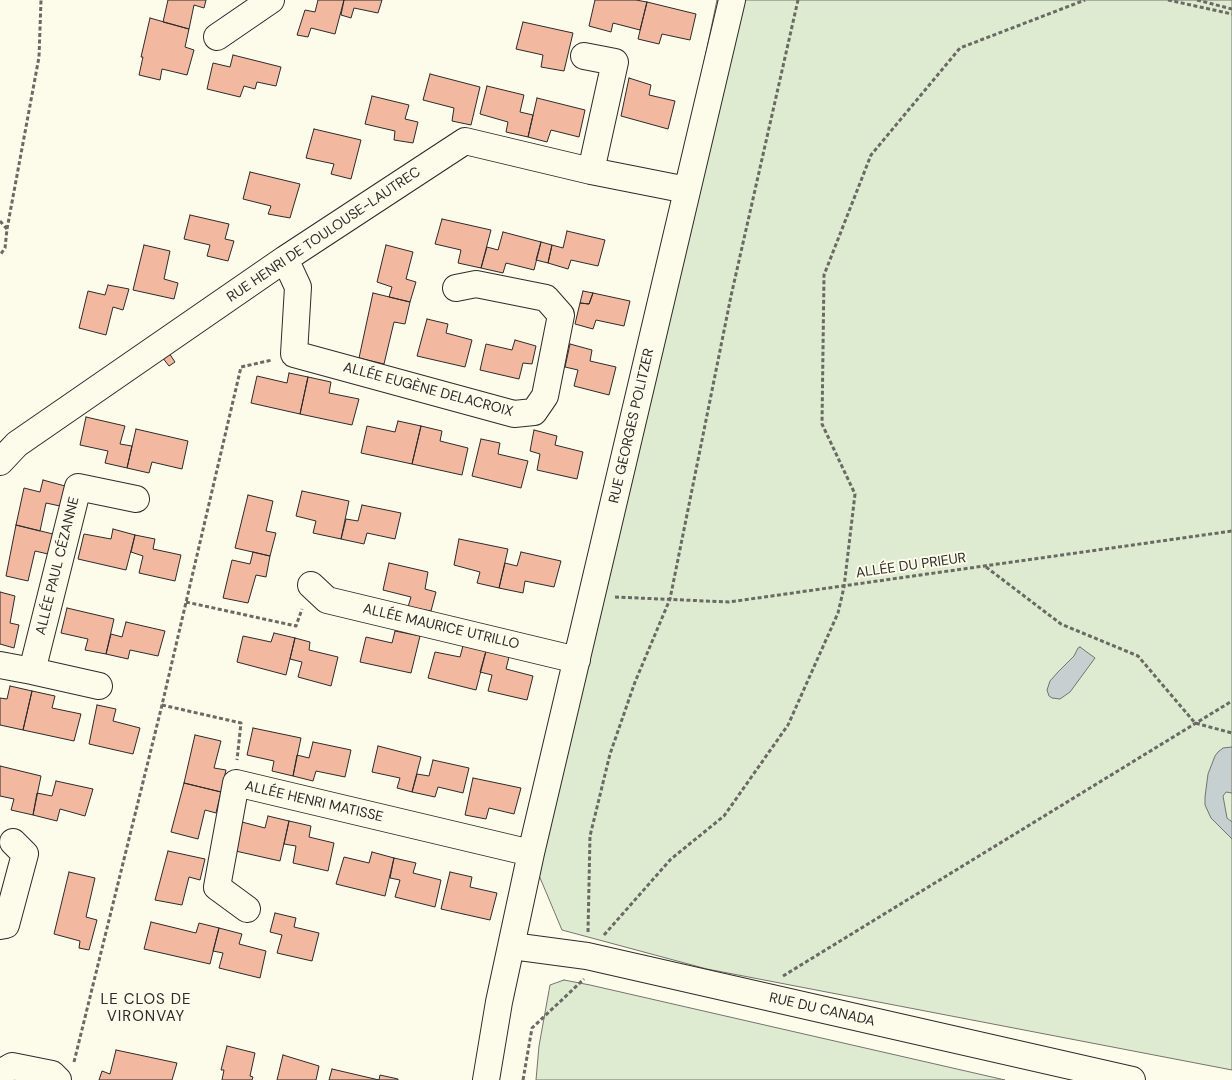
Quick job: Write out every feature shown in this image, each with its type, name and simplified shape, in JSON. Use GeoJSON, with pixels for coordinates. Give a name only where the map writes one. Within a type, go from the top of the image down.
{"type":"FeatureCollection","features":[{"type":"Feature","properties":{"kind":"street"},"geometry":{"type":"LineString","coordinates":[[217,37],[271,0]]}},
{"type":"Feature","properties":{"kind":"street","name":"RUE GEORGES POLITZER"},"geometry":{"type":"LineString","coordinates":[[512,946],[531,853],[732,0]]}},
{"type":"Feature","properties":{"kind":"street"},"geometry":{"type":"LineString","coordinates":[[584,56],[615,62],[591,171]]}},
{"type":"Feature","properties":{"kind":"street","name":"RUE HENRI DE TOULOUSE-LAUTREC"},"geometry":{"type":"LineString","coordinates":[[0,462],[17,444],[285,259],[464,142],[591,171],[686,190]]}},
{"type":"Feature","properties":{"kind":"street"},"geometry":{"type":"LineString","coordinates":[[285,259],[298,287],[294,354]]}},
{"type":"Feature","properties":{"kind":"street","name":"ALLÉE EUGÈNE DELACROIX"},"geometry":{"type":"LineString","coordinates":[[294,354],[514,414],[534,412],[545,396],[560,315],[546,298],[476,284],[456,288]]}},
{"type":"Feature","properties":{"kind":"street","name":"ALLÉE PAUL CÉZANNE"},"geometry":{"type":"LineString","coordinates":[[32,671],[78,487],[136,499]]}},
{"type":"Feature","properties":{"kind":"street","name":"ALLÉE MAURICE UTRILLO"},"geometry":{"type":"LineString","coordinates":[[311,585],[327,600],[577,660]]}},
{"type":"Feature","properties":{"kind":"street"},"geometry":{"type":"LineString","coordinates":[[0,665],[99,686]]}},
{"type":"Feature","properties":{"kind":"street","name":"ALLÉE HENRI MATISSE"},"geometry":{"type":"LineString","coordinates":[[247,909],[217,888],[236,783],[531,853]]}},
{"type":"Feature","properties":{"kind":"street"},"geometry":{"type":"LineString","coordinates":[[0,926],[6,925],[26,854],[13,842]]}},
{"type":"Feature","properties":{"kind":"street"},"geometry":{"type":"LineString","coordinates":[[486,1080],[499,1002],[512,946]]}},
{"type":"Feature","properties":{"kind":"street","name":"RUE DU CANADA"},"geometry":{"type":"LineString","coordinates":[[512,946],[586,968],[753,994],[1132,1080]]}},
{"type":"Feature","properties":{"kind":"street"},"geometry":{"type":"LineString","coordinates":[[0,1073],[12,1066],[65,1075]]}},
{"type":"Feature","properties":{"kind":"path"},"geometry":{"type":"LineString","coordinates":[[0,255],[5,248],[7,228],[39,57],[41,0]]}},
{"type":"Feature","properties":{"kind":"path"},"geometry":{"type":"LineString","coordinates":[[586,968],[590,836],[610,754],[635,682],[670,600],[731,296],[798,0]]}},
{"type":"Feature","properties":{"kind":"path"},"geometry":{"type":"LineString","coordinates":[[523,1080],[532,1028],[586,968],[671,859],[724,816],[788,724],[838,613],[844,587],[855,494],[822,424],[824,275],[871,154],[960,48],[1085,0]]}},
{"type":"Feature","properties":{"kind":"path"},"geometry":{"type":"LineString","coordinates":[[1168,0],[1232,14]]}},
{"type":"Feature","properties":{"kind":"path"},"geometry":{"type":"LineString","coordinates":[[1197,0],[1232,9]]}},
{"type":"Feature","properties":{"kind":"path"},"geometry":{"type":"LineString","coordinates":[[0,221],[7,228]]}},
{"type":"Feature","properties":{"kind":"path"},"geometry":{"type":"LineString","coordinates":[[65,1075],[162,705],[241,367],[294,354]]}},
{"type":"Feature","properties":{"kind":"path","name":"ALLÉE DU PRIEUR"},"geometry":{"type":"LineString","coordinates":[[592,596],[729,602],[1232,531]]}},
{"type":"Feature","properties":{"kind":"path"},"geometry":{"type":"LineString","coordinates":[[985,566],[1061,624],[1138,656],[1195,723],[1232,733]]}},
{"type":"Feature","properties":{"kind":"path"},"geometry":{"type":"LineString","coordinates":[[186,602],[296,626],[311,585]]}},
{"type":"Feature","properties":{"kind":"path"},"geometry":{"type":"LineString","coordinates":[[753,994],[1232,701]]}},
{"type":"Feature","properties":{"kind":"path"},"geometry":{"type":"LineString","coordinates":[[162,705],[240,724],[236,783]]}},
{"type":"Feature","properties":{"kind":"green space"},"geometry":{"type":"Polygon","coordinates":[[[717,0],[1232,0],[1232,1070],[707,969],[562,930],[538,873],[592,596],[717,0]]]}},
{"type":"Feature","properties":{"kind":"green space"},"geometry":{"type":"Polygon","coordinates":[[[564,980],[1005,1080],[536,1080],[539,1046],[550,985],[564,980]]]}},
{"type":"Feature","properties":{"kind":"shaded area"},"geometry":{"type":"Polygon","coordinates":[[[1080,647],[1095,658],[1070,692],[1060,699],[1052,698],[1047,690],[1050,681],[1080,647]]]}},
{"type":"Feature","properties":{"kind":"shaded area"},"geometry":{"type":"Polygon","coordinates":[[[1232,747],[1232,793],[1226,792],[1223,796],[1227,818],[1232,822],[1232,839],[1211,818],[1205,805],[1205,797],[1208,774],[1215,756],[1223,748],[1232,747]]]}},
{"type":"Feature","properties":{"kind":"building"},"geometry":{"type":"Polygon","coordinates":[[[168,0],[206,0],[204,8],[194,5],[189,29],[163,22],[168,0]]]}},
{"type":"Feature","properties":{"kind":"building"},"geometry":{"type":"Polygon","coordinates":[[[318,0],[344,0],[335,34],[311,28],[308,37],[297,35],[305,10],[315,12],[318,0]]]}},
{"type":"Feature","properties":{"kind":"building"},"geometry":{"type":"Polygon","coordinates":[[[344,0],[382,0],[378,13],[354,8],[351,18],[341,15],[344,0]]]}},
{"type":"Feature","properties":{"kind":"building"},"geometry":{"type":"Polygon","coordinates":[[[595,0],[636,0],[647,2],[640,30],[613,23],[611,32],[589,26],[595,0]]]}},
{"type":"Feature","properties":{"kind":"building"},"geometry":{"type":"Polygon","coordinates":[[[647,2],[696,14],[690,40],[662,34],[659,44],[638,39],[647,2]]]}},
{"type":"Feature","properties":{"kind":"building"},"geometry":{"type":"Polygon","coordinates":[[[150,18],[189,29],[185,47],[194,50],[187,75],[162,69],[160,80],[139,75],[150,18]]]}},
{"type":"Feature","properties":{"kind":"building"},"geometry":{"type":"Polygon","coordinates":[[[523,22],[573,33],[564,71],[541,67],[543,55],[516,49],[523,22]]]}},
{"type":"Feature","properties":{"kind":"building"},"geometry":{"type":"Polygon","coordinates":[[[233,55],[281,67],[276,86],[257,82],[255,89],[244,86],[240,97],[207,89],[213,63],[230,67],[233,55]]]}},
{"type":"Feature","properties":{"kind":"building"},"geometry":{"type":"Polygon","coordinates":[[[430,74],[480,87],[471,125],[452,121],[454,108],[423,100],[430,74]]]}},
{"type":"Feature","properties":{"kind":"building"},"geometry":{"type":"Polygon","coordinates":[[[629,78],[651,85],[649,95],[675,101],[668,129],[621,116],[629,78]]]}},
{"type":"Feature","properties":{"kind":"building"},"geometry":{"type":"Polygon","coordinates":[[[487,86],[524,95],[520,112],[533,115],[528,137],[506,132],[508,122],[480,114],[487,86]]]}},
{"type":"Feature","properties":{"kind":"building"},"geometry":{"type":"Polygon","coordinates":[[[372,96],[409,105],[405,119],[418,122],[413,143],[394,140],[395,131],[365,124],[372,96]]]}},
{"type":"Feature","properties":{"kind":"building"},"geometry":{"type":"Polygon","coordinates":[[[537,98],[585,110],[579,137],[551,130],[547,142],[528,137],[537,98]]]}},
{"type":"Feature","properties":{"kind":"building"},"geometry":{"type":"Polygon","coordinates":[[[314,129],[361,140],[351,179],[331,174],[334,164],[306,158],[314,129]]]}},
{"type":"Feature","properties":{"kind":"building"},"geometry":{"type":"Polygon","coordinates":[[[250,172],[300,184],[290,218],[268,214],[271,206],[243,199],[250,172]]]}},
{"type":"Feature","properties":{"kind":"building"},"geometry":{"type":"Polygon","coordinates":[[[190,215],[229,224],[225,239],[234,241],[228,261],[207,256],[210,245],[184,239],[190,215]]]}},
{"type":"Feature","properties":{"kind":"building"},"geometry":{"type":"Polygon","coordinates":[[[442,219],[491,230],[481,268],[458,263],[461,250],[435,244],[442,219]]]}},
{"type":"Feature","properties":{"kind":"building"},"geometry":{"type":"Polygon","coordinates":[[[567,231],[605,240],[598,266],[571,260],[568,269],[548,263],[552,245],[563,248],[567,231]]]}},
{"type":"Feature","properties":{"kind":"building"},"geometry":{"type":"Polygon","coordinates":[[[503,232],[541,242],[534,270],[506,263],[503,273],[481,268],[487,247],[498,250],[503,232]]]}},
{"type":"Feature","properties":{"kind":"building"},"geometry":{"type":"Polygon","coordinates":[[[541,242],[552,245],[548,263],[536,260],[541,242]]]}},
{"type":"Feature","properties":{"kind":"building"},"geometry":{"type":"Polygon","coordinates":[[[144,245],[170,251],[164,279],[178,283],[174,299],[133,290],[144,245]]]}},
{"type":"Feature","properties":{"kind":"building"},"geometry":{"type":"Polygon","coordinates":[[[386,245],[413,252],[406,279],[416,282],[410,302],[389,297],[392,287],[377,282],[386,245]]]}},
{"type":"Feature","properties":{"kind":"building"},"geometry":{"type":"Polygon","coordinates":[[[108,285],[129,289],[123,310],[113,307],[106,335],[79,328],[88,291],[105,295],[108,285]]]}},
{"type":"Feature","properties":{"kind":"building"},"geometry":{"type":"Polygon","coordinates":[[[583,291],[593,293],[589,304],[580,303],[583,291]]]}},
{"type":"Feature","properties":{"kind":"building"},"geometry":{"type":"Polygon","coordinates":[[[373,293],[410,302],[405,324],[394,322],[384,364],[359,358],[373,293]]]}},
{"type":"Feature","properties":{"kind":"building"},"geometry":{"type":"Polygon","coordinates":[[[593,293],[630,301],[624,326],[596,320],[593,329],[575,324],[580,303],[589,304],[593,293]]]}},
{"type":"Feature","properties":{"kind":"building"},"geometry":{"type":"Polygon","coordinates":[[[427,319],[448,324],[446,333],[472,340],[465,367],[417,356],[427,319]]]}},
{"type":"Feature","properties":{"kind":"building"},"geometry":{"type":"Polygon","coordinates":[[[515,340],[536,346],[532,364],[523,363],[519,379],[480,370],[486,344],[512,350],[515,340]]]}},
{"type":"Feature","properties":{"kind":"building"},"geometry":{"type":"Polygon","coordinates":[[[570,344],[592,350],[590,361],[616,367],[609,395],[574,386],[578,370],[565,367],[570,344]]]}},
{"type":"Feature","properties":{"kind":"building"},"geometry":{"type":"Polygon","coordinates":[[[169,353],[175,362],[169,366],[162,357],[169,353]]]}},
{"type":"Feature","properties":{"kind":"building"},"geometry":{"type":"Polygon","coordinates":[[[289,373],[308,377],[300,414],[251,403],[257,376],[287,383],[289,373]]]}},
{"type":"Feature","properties":{"kind":"building"},"geometry":{"type":"Polygon","coordinates":[[[308,377],[331,382],[329,393],[359,399],[352,425],[300,414],[308,377]]]}},
{"type":"Feature","properties":{"kind":"building"},"geometry":{"type":"Polygon","coordinates":[[[86,417],[125,426],[120,444],[132,446],[127,468],[105,463],[108,451],[80,445],[86,417]]]}},
{"type":"Feature","properties":{"kind":"building"},"geometry":{"type":"Polygon","coordinates":[[[398,421],[421,426],[412,464],[361,453],[367,426],[395,432],[398,421]]]}},
{"type":"Feature","properties":{"kind":"building"},"geometry":{"type":"Polygon","coordinates":[[[421,426],[442,431],[440,441],[468,448],[462,475],[412,464],[421,426]]]}},
{"type":"Feature","properties":{"kind":"building"},"geometry":{"type":"Polygon","coordinates":[[[136,429],[188,441],[182,469],[152,462],[149,473],[127,468],[136,429]]]}},
{"type":"Feature","properties":{"kind":"building"},"geometry":{"type":"Polygon","coordinates":[[[534,430],[557,436],[555,445],[583,452],[577,479],[537,470],[540,454],[530,451],[534,430]]]}},
{"type":"Feature","properties":{"kind":"building"},"geometry":{"type":"Polygon","coordinates":[[[481,439],[500,443],[498,454],[528,461],[521,488],[472,476],[481,439]]]}},
{"type":"Feature","properties":{"kind":"building"},"geometry":{"type":"Polygon","coordinates":[[[43,480],[65,486],[60,506],[46,503],[40,531],[16,525],[24,488],[40,492],[43,480]]]}},
{"type":"Feature","properties":{"kind":"building"},"geometry":{"type":"Polygon","coordinates":[[[302,491],[349,501],[341,539],[313,533],[316,521],[296,516],[302,491]]]}},
{"type":"Feature","properties":{"kind":"building"},"geometry":{"type":"Polygon","coordinates":[[[248,495],[273,501],[266,531],[276,533],[270,556],[235,548],[248,495]]]}},
{"type":"Feature","properties":{"kind":"building"},"geometry":{"type":"Polygon","coordinates":[[[362,505],[401,513],[395,539],[367,533],[364,544],[341,539],[346,519],[358,521],[362,505]]]}},
{"type":"Feature","properties":{"kind":"building"},"geometry":{"type":"Polygon","coordinates":[[[16,525],[53,534],[48,554],[35,551],[28,581],[6,576],[16,525]]]}},
{"type":"Feature","properties":{"kind":"building"},"geometry":{"type":"Polygon","coordinates":[[[113,529],[135,535],[126,570],[78,559],[84,534],[111,539],[113,529]]]}},
{"type":"Feature","properties":{"kind":"building"},"geometry":{"type":"Polygon","coordinates":[[[135,535],[155,539],[153,549],[181,555],[175,581],[139,573],[143,556],[131,552],[135,535]]]}},
{"type":"Feature","properties":{"kind":"building"},"geometry":{"type":"Polygon","coordinates":[[[459,539],[508,549],[499,588],[477,583],[480,572],[454,565],[459,539]]]}},
{"type":"Feature","properties":{"kind":"building"},"geometry":{"type":"Polygon","coordinates":[[[253,552],[270,556],[266,577],[256,575],[248,603],[223,598],[232,560],[250,564],[253,552]]]}},
{"type":"Feature","properties":{"kind":"building"},"geometry":{"type":"Polygon","coordinates":[[[521,552],[561,561],[554,587],[525,581],[523,593],[499,588],[505,563],[517,566],[521,552]]]}},
{"type":"Feature","properties":{"kind":"building"},"geometry":{"type":"Polygon","coordinates":[[[389,563],[428,572],[425,589],[436,592],[431,611],[408,607],[411,597],[383,590],[389,563]]]}},
{"type":"Feature","properties":{"kind":"building"},"geometry":{"type":"Polygon","coordinates":[[[0,592],[15,596],[10,623],[19,625],[14,648],[0,644],[0,592]]]}},
{"type":"Feature","properties":{"kind":"building"},"geometry":{"type":"Polygon","coordinates":[[[67,608],[114,619],[106,654],[85,650],[88,639],[61,633],[67,608]]]}},
{"type":"Feature","properties":{"kind":"building"},"geometry":{"type":"Polygon","coordinates":[[[126,622],[165,631],[158,656],[130,650],[128,659],[106,654],[111,634],[122,637],[126,622]]]}},
{"type":"Feature","properties":{"kind":"building"},"geometry":{"type":"Polygon","coordinates":[[[395,631],[420,636],[411,673],[360,662],[366,637],[392,643],[395,631]]]}},
{"type":"Feature","properties":{"kind":"building"},"geometry":{"type":"Polygon","coordinates":[[[274,633],[295,638],[286,675],[237,662],[243,636],[271,642],[274,633]]]}},
{"type":"Feature","properties":{"kind":"building"},"geometry":{"type":"Polygon","coordinates":[[[295,638],[310,642],[309,650],[338,657],[331,686],[298,677],[302,662],[290,659],[295,638]]]}},
{"type":"Feature","properties":{"kind":"building"},"geometry":{"type":"Polygon","coordinates":[[[463,646],[486,651],[476,690],[428,678],[435,652],[460,657],[463,646]]]}},
{"type":"Feature","properties":{"kind":"building"},"geometry":{"type":"Polygon","coordinates":[[[486,651],[509,657],[506,669],[533,676],[527,700],[488,691],[492,675],[480,672],[486,651]]]}},
{"type":"Feature","properties":{"kind":"building"},"geometry":{"type":"Polygon","coordinates":[[[10,686],[32,691],[23,730],[0,725],[0,698],[7,699],[10,686]]]}},
{"type":"Feature","properties":{"kind":"building"},"geometry":{"type":"Polygon","coordinates":[[[32,691],[55,696],[52,708],[81,714],[74,741],[23,730],[32,691]]]}},
{"type":"Feature","properties":{"kind":"building"},"geometry":{"type":"Polygon","coordinates":[[[97,705],[116,709],[113,721],[140,728],[133,754],[89,744],[97,705]]]}},
{"type":"Feature","properties":{"kind":"building"},"geometry":{"type":"Polygon","coordinates":[[[253,728],[301,738],[293,776],[272,771],[274,761],[247,755],[253,728]]]}},
{"type":"Feature","properties":{"kind":"building"},"geometry":{"type":"Polygon","coordinates":[[[195,735],[221,741],[214,768],[226,770],[221,792],[184,783],[195,735]]]}},
{"type":"Feature","properties":{"kind":"building"},"geometry":{"type":"Polygon","coordinates":[[[313,742],[351,750],[345,777],[316,771],[313,781],[293,776],[297,755],[309,758],[313,742]]]}},
{"type":"Feature","properties":{"kind":"building"},"geometry":{"type":"Polygon","coordinates":[[[378,746],[421,757],[412,792],[397,788],[400,778],[372,772],[378,746]]]}},
{"type":"Feature","properties":{"kind":"building"},"geometry":{"type":"Polygon","coordinates":[[[433,760],[469,768],[463,793],[438,787],[435,797],[412,792],[417,774],[429,776],[433,760]]]}},
{"type":"Feature","properties":{"kind":"building"},"geometry":{"type":"Polygon","coordinates":[[[0,766],[41,776],[33,815],[11,810],[14,799],[0,796],[0,766]]]}},
{"type":"Feature","properties":{"kind":"building"},"geometry":{"type":"Polygon","coordinates":[[[473,778],[521,788],[514,814],[489,808],[486,819],[465,815],[473,778]]]}},
{"type":"Feature","properties":{"kind":"building"},"geometry":{"type":"Polygon","coordinates":[[[56,781],[93,789],[85,816],[60,809],[57,821],[33,815],[37,793],[52,796],[56,781]]]}},
{"type":"Feature","properties":{"kind":"building"},"geometry":{"type":"Polygon","coordinates":[[[184,783],[221,792],[216,813],[205,810],[198,839],[171,832],[184,783]]]}},
{"type":"Feature","properties":{"kind":"building"},"geometry":{"type":"Polygon","coordinates":[[[268,816],[289,821],[280,861],[231,850],[238,821],[265,828],[268,816]]]}},
{"type":"Feature","properties":{"kind":"building"},"geometry":{"type":"Polygon","coordinates":[[[289,821],[311,826],[309,837],[334,843],[328,871],[293,863],[296,846],[284,844],[289,821]]]}},
{"type":"Feature","properties":{"kind":"building"},"geometry":{"type":"Polygon","coordinates":[[[168,851],[205,859],[200,880],[189,877],[182,905],[155,900],[168,851]]]}},
{"type":"Feature","properties":{"kind":"building"},"geometry":{"type":"Polygon","coordinates":[[[372,852],[394,858],[385,896],[336,884],[344,857],[369,863],[372,852]]]}},
{"type":"Feature","properties":{"kind":"building"},"geometry":{"type":"Polygon","coordinates":[[[394,858],[416,863],[413,873],[441,880],[435,907],[395,897],[400,880],[390,878],[394,858]]]}},
{"type":"Feature","properties":{"kind":"building"},"geometry":{"type":"Polygon","coordinates":[[[69,872],[95,878],[86,917],[97,920],[89,950],[79,948],[80,941],[54,934],[69,872]]]}},
{"type":"Feature","properties":{"kind":"building"},"geometry":{"type":"Polygon","coordinates":[[[450,872],[472,877],[470,887],[497,893],[490,920],[441,909],[450,872]]]}},
{"type":"Feature","properties":{"kind":"building"},"geometry":{"type":"Polygon","coordinates":[[[275,913],[296,918],[294,927],[319,933],[312,961],[277,953],[282,935],[270,932],[275,913]]]}},
{"type":"Feature","properties":{"kind":"building"},"geometry":{"type":"Polygon","coordinates":[[[151,922],[196,933],[199,923],[219,928],[210,964],[144,949],[151,922]]]}},
{"type":"Feature","properties":{"kind":"building"},"geometry":{"type":"Polygon","coordinates":[[[219,928],[242,934],[239,944],[266,951],[260,978],[219,968],[223,953],[213,951],[219,928]]]}},
{"type":"Feature","properties":{"kind":"building"},"geometry":{"type":"Polygon","coordinates":[[[227,1046],[255,1053],[250,1076],[253,1077],[252,1080],[222,1080],[224,1070],[221,1070],[227,1046]]]}},
{"type":"Feature","properties":{"kind":"building"},"geometry":{"type":"Polygon","coordinates":[[[116,1050],[177,1063],[172,1080],[99,1080],[102,1071],[110,1074],[116,1050]]]}},
{"type":"Feature","properties":{"kind":"building"},"geometry":{"type":"Polygon","coordinates":[[[283,1055],[319,1066],[316,1080],[277,1080],[283,1055]]]}},
{"type":"Feature","properties":{"kind":"building"},"geometry":{"type":"Polygon","coordinates":[[[332,1069],[379,1080],[329,1080],[332,1069]]]}},
{"type":"Feature","properties":{"kind":"building"},"geometry":{"type":"Polygon","coordinates":[[[380,1075],[398,1079],[398,1080],[379,1080],[380,1075]]]}},
{"type":"Feature","properties":{"kind":"district","name":"LE CLOS DE VIRONVAY"},"geometry":{"type":"Point","coordinates":[146,1008]}}]}
